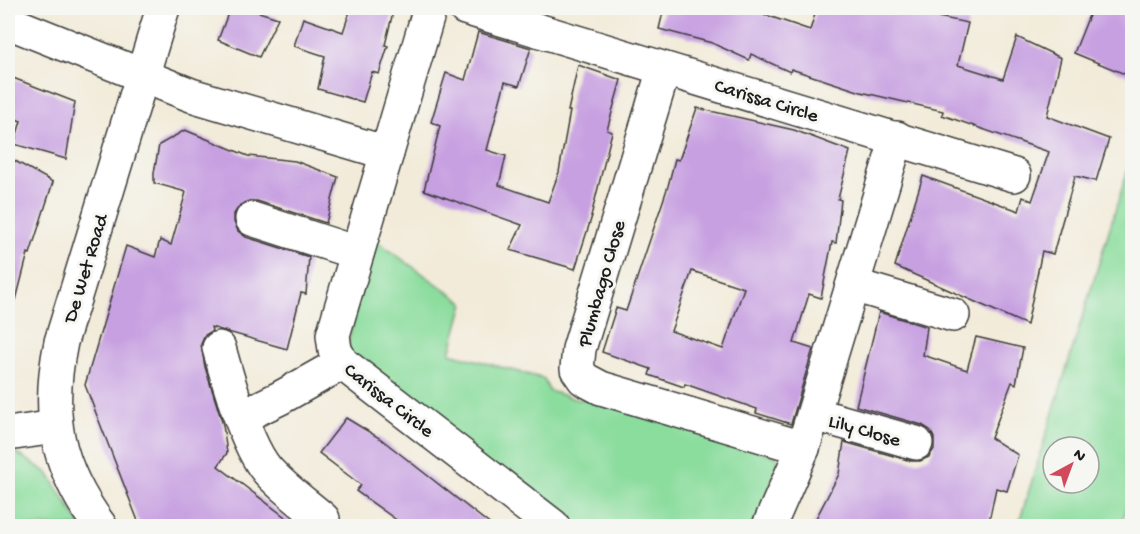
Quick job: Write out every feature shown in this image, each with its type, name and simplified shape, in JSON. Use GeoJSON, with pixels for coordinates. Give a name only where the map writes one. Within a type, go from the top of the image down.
{"type":"FeatureCollection","features":[{"type":"Feature","properties":{"kind":"street","name":"De Wet Road"},"geometry":{"type":"LineString","coordinates":[[100,526],[71,479],[61,451],[53,399],[55,373],[61,342],[163,8]]}},
{"type":"Feature","properties":{"kind":"street","name":"Carissa Circle"},"geometry":{"type":"LineString","coordinates":[[430,8],[333,335],[335,350],[342,363],[553,526]]}},
{"type":"Feature","properties":{"kind":"street","name":"Carissa Circle"},"geometry":{"type":"LineString","coordinates":[[465,8],[1014,175]]}},
{"type":"Feature","properties":{"kind":"street"},"geometry":{"type":"LineString","coordinates":[[8,22],[191,95],[387,153]]}},
{"type":"Feature","properties":{"kind":"street","name":"Plumbago Close"},"geometry":{"type":"LineString","coordinates":[[664,69],[579,349],[577,369],[584,379],[601,388],[803,448]]}},
{"type":"Feature","properties":{"kind":"street"},"geometry":{"type":"LineString","coordinates":[[770,526],[803,448],[897,138]]}},
{"type":"Feature","properties":{"kind":"street"},"geometry":{"type":"LineString","coordinates":[[252,219],[357,253]]}},
{"type":"Feature","properties":{"kind":"street"},"geometry":{"type":"LineString","coordinates":[[853,285],[953,315]]}},
{"type":"Feature","properties":{"kind":"street"},"geometry":{"type":"LineString","coordinates":[[219,348],[256,456],[286,488],[323,519]]}},
{"type":"Feature","properties":{"kind":"street"},"geometry":{"type":"LineString","coordinates":[[241,417],[342,363]]}},
{"type":"Feature","properties":{"kind":"street","name":"Lily Close"},"geometry":{"type":"LineString","coordinates":[[814,414],[916,443]]}},
{"type":"Feature","properties":{"kind":"street"},"geometry":{"type":"LineString","coordinates":[[8,434],[56,427]]}},
{"type":"Feature","properties":{"kind":"green space"},"geometry":{"type":"Polygon","coordinates":[[[1132,156],[1132,489],[1121,526],[1018,526],[1041,451],[1041,495],[1101,495],[1101,435],[1046,435],[1132,156]]]}},
{"type":"Feature","properties":{"kind":"green space"},"geometry":{"type":"Polygon","coordinates":[[[372,238],[464,303],[450,353],[544,379],[549,391],[579,400],[592,396],[776,456],[779,463],[755,526],[570,526],[364,371],[347,348],[372,238]]]}},
{"type":"Feature","properties":{"kind":"green space"},"geometry":{"type":"Polygon","coordinates":[[[8,449],[48,473],[81,526],[8,526],[8,449]]]}},
{"type":"Feature","properties":{"kind":"building"},"geometry":{"type":"Polygon","coordinates":[[[230,8],[246,8],[278,18],[259,57],[218,40],[230,8]]]}},
{"type":"Feature","properties":{"kind":"building"},"geometry":{"type":"Polygon","coordinates":[[[351,8],[394,8],[385,45],[388,46],[379,74],[372,72],[363,102],[318,89],[325,56],[294,46],[303,18],[343,32],[351,8]]]}},
{"type":"Feature","properties":{"kind":"building"},"geometry":{"type":"Polygon","coordinates":[[[664,8],[745,8],[810,30],[817,8],[894,8],[968,23],[958,65],[1003,79],[1017,37],[1061,58],[1047,116],[1109,139],[1096,181],[1075,176],[1053,254],[1042,251],[1027,325],[895,266],[923,176],[1019,211],[1023,197],[1032,201],[1049,152],[942,115],[943,111],[861,92],[791,69],[790,72],[751,54],[749,60],[712,43],[659,29],[664,8]]]}},
{"type":"Feature","properties":{"kind":"building"},"geometry":{"type":"Polygon","coordinates":[[[1092,8],[1132,8],[1132,77],[1074,53],[1092,8]]]}},
{"type":"Feature","properties":{"kind":"building"},"geometry":{"type":"Polygon","coordinates":[[[478,32],[531,48],[519,86],[505,82],[487,150],[506,156],[499,185],[548,202],[559,172],[570,111],[568,111],[578,65],[621,80],[607,130],[612,132],[592,216],[575,269],[510,250],[522,225],[424,190],[440,126],[431,122],[446,73],[465,80],[478,32]]]}},
{"type":"Feature","properties":{"kind":"building"},"geometry":{"type":"Polygon","coordinates":[[[8,76],[75,102],[66,159],[14,144],[21,121],[8,116],[8,76]]]}},
{"type":"Feature","properties":{"kind":"building"},"geometry":{"type":"Polygon","coordinates":[[[697,108],[794,130],[850,151],[838,199],[841,200],[836,243],[832,242],[821,298],[809,294],[794,343],[813,349],[791,424],[756,413],[757,409],[685,384],[684,387],[649,375],[651,369],[602,352],[616,308],[626,311],[675,159],[679,160],[697,108]],[[692,271],[671,331],[723,349],[744,288],[692,271]]]}},
{"type":"Feature","properties":{"kind":"building"},"geometry":{"type":"Polygon","coordinates":[[[185,130],[248,156],[295,161],[338,177],[326,223],[257,201],[249,201],[240,205],[234,214],[234,222],[238,231],[246,237],[309,257],[306,294],[301,293],[287,349],[211,327],[212,331],[205,335],[201,344],[205,367],[223,425],[227,453],[218,466],[297,526],[140,526],[85,385],[126,246],[155,257],[160,240],[171,245],[186,192],[154,183],[154,173],[159,145],[185,130]]]}},
{"type":"Feature","properties":{"kind":"building"},"geometry":{"type":"Polygon","coordinates":[[[8,157],[53,182],[30,254],[28,253],[16,300],[8,298],[8,157]]]}},
{"type":"Feature","properties":{"kind":"building"},"geometry":{"type":"Polygon","coordinates":[[[879,312],[927,327],[923,355],[967,370],[976,337],[1023,348],[1016,384],[1012,382],[991,438],[1018,455],[1007,491],[996,488],[988,526],[812,526],[839,474],[844,442],[911,461],[920,461],[929,457],[934,449],[934,438],[930,430],[922,425],[856,406],[879,312]]]}},
{"type":"Feature","properties":{"kind":"building"},"geometry":{"type":"Polygon","coordinates":[[[346,418],[381,439],[492,526],[405,526],[356,491],[361,485],[319,453],[346,418]]]}}]}
